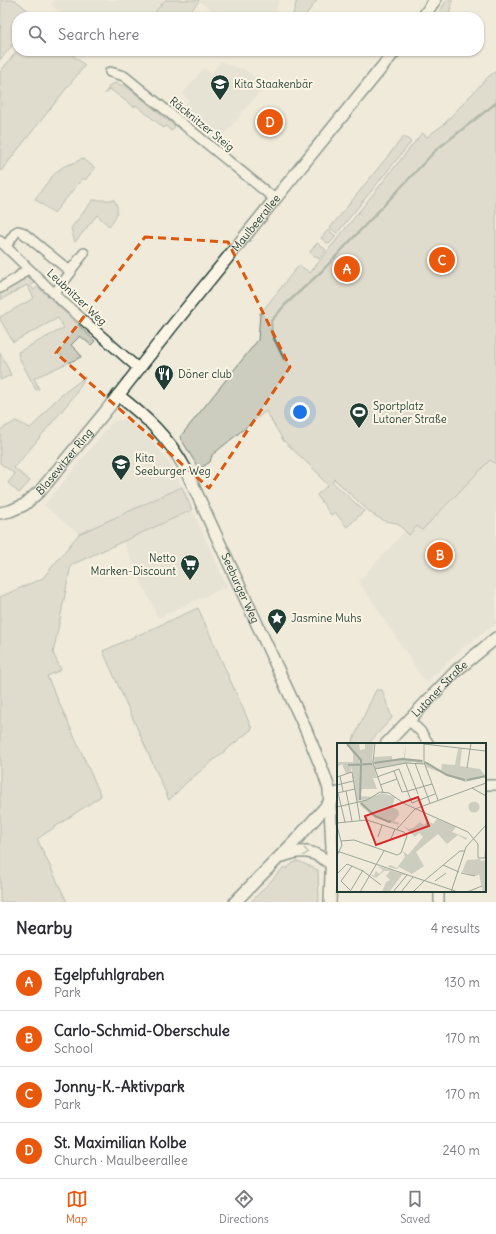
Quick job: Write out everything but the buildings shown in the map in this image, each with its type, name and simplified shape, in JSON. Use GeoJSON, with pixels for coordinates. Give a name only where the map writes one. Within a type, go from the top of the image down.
{"type":"FeatureCollection","features":[{"type":"Feature","properties":{"kind":"street"},"geometry":{"type":"LineString","coordinates":[[426,12],[435,0]]}},
{"type":"Feature","properties":{"kind":"street","name":"Maulbeerallee"},"geometry":{"type":"LineString","coordinates":[[118,395],[392,56]]}},
{"type":"Feature","properties":{"kind":"street","name":"Räcknitzer Steig"},"geometry":{"type":"LineString","coordinates":[[110,72],[124,76],[275,199]]}},
{"type":"Feature","properties":{"kind":"street"},"geometry":{"type":"LineString","coordinates":[[3,243],[16,232],[22,232],[70,271]]}},
{"type":"Feature","properties":{"kind":"street","name":"Leubnitzer Weg"},"geometry":{"type":"LineString","coordinates":[[3,243],[55,294],[139,369]]}},
{"type":"Feature","properties":{"kind":"street"},"geometry":{"type":"LineString","coordinates":[[55,294],[84,253]]}},
{"type":"Feature","properties":{"kind":"street"},"geometry":{"type":"LineString","coordinates":[[0,288],[17,278],[28,268]]}},
{"type":"Feature","properties":{"kind":"street","name":"Blasewitzer Ring"},"geometry":{"type":"LineString","coordinates":[[0,513],[10,511],[24,505],[36,495],[118,395]]}},
{"type":"Feature","properties":{"kind":"street","name":"Seeburger Weg"},"geometry":{"type":"LineString","coordinates":[[118,395],[146,418],[161,433],[174,449],[189,475],[306,730],[329,789],[332,847],[330,864],[330,902]]}},
{"type":"Feature","properties":{"kind":"street","name":"Lutoner Straße"},"geometry":{"type":"LineString","coordinates":[[387,743],[457,670],[496,638]]}},
{"type":"Feature","properties":{"kind":"street"},"geometry":{"type":"LineString","coordinates":[[409,720],[421,732],[428,743]]}},
{"type":"Feature","properties":{"kind":"street"},"geometry":{"type":"LineString","coordinates":[[235,902],[279,858],[337,794]]}},
{"type":"Feature","properties":{"kind":"street"},"geometry":{"type":"LineString","coordinates":[[279,858],[294,852],[303,851],[314,853],[322,857],[330,864]]}},
{"type":"Feature","properties":{"kind":"highlighted area"},"geometry":{"type":"Polygon","coordinates":[[[145,237],[228,242],[290,367],[209,488],[56,353],[145,237]]]}},
{"type":"Feature","properties":{"kind":"shaded area"},"geometry":{"type":"Polygon","coordinates":[[[1,0],[15,0],[30,12],[12,12],[12,45],[0,60],[1,0]]]}},
{"type":"Feature","properties":{"kind":"shaded area"},"geometry":{"type":"Polygon","coordinates":[[[55,0],[165,0],[155,12],[60,12],[51,5],[55,0]]]}},
{"type":"Feature","properties":{"kind":"shaded area"},"geometry":{"type":"Polygon","coordinates":[[[165,0],[199,1],[190,12],[155,12],[165,0]]]}},
{"type":"Feature","properties":{"kind":"shaded area"},"geometry":{"type":"Polygon","coordinates":[[[198,0],[279,0],[276,12],[211,12],[198,0]]]}},
{"type":"Feature","properties":{"kind":"shaded area"},"geometry":{"type":"Polygon","coordinates":[[[297,0],[317,0],[308,12],[294,12],[297,0]]]}},
{"type":"Feature","properties":{"kind":"shaded area"},"geometry":{"type":"Polygon","coordinates":[[[447,0],[452,0],[450,12],[439,12],[447,0]]]}},
{"type":"Feature","properties":{"kind":"shaded area"},"geometry":{"type":"Polygon","coordinates":[[[13,56],[73,56],[85,65],[0,172],[0,72],[13,56]]]}},
{"type":"Feature","properties":{"kind":"shaded area","name":"Kita Staakenbär"},"geometry":{"type":"Polygon","coordinates":[[[221,61],[227,65],[244,69],[265,85],[219,141],[186,114],[189,110],[184,106],[189,100],[182,94],[204,68],[211,74],[221,61]]]}},
{"type":"Feature","properties":{"kind":"shaded area"},"geometry":{"type":"Polygon","coordinates":[[[496,71],[496,464],[490,460],[422,530],[417,526],[409,535],[397,523],[385,521],[372,514],[334,479],[332,482],[364,511],[347,527],[335,512],[331,515],[317,495],[328,485],[320,477],[320,475],[283,440],[266,411],[212,455],[210,462],[199,469],[180,437],[258,340],[260,314],[299,265],[310,273],[422,133],[427,137],[444,124],[488,77],[496,71]]]}},
{"type":"Feature","properties":{"kind":"shaded area"},"geometry":{"type":"Polygon","coordinates":[[[116,83],[127,87],[175,126],[171,131],[166,126],[164,128],[136,105],[134,107],[110,89],[105,94],[110,85],[116,83]]]}},
{"type":"Feature","properties":{"kind":"shaded area"},"geometry":{"type":"Polygon","coordinates":[[[404,136],[411,142],[337,233],[330,228],[404,136]]]}},
{"type":"Feature","properties":{"kind":"shaded area"},"geometry":{"type":"Polygon","coordinates":[[[82,158],[95,168],[85,180],[83,178],[54,213],[35,199],[57,172],[63,167],[82,158]]]}},
{"type":"Feature","properties":{"kind":"shaded area"},"geometry":{"type":"Polygon","coordinates":[[[93,200],[114,200],[117,207],[116,217],[109,226],[97,215],[75,242],[71,228],[93,200]]]}},
{"type":"Feature","properties":{"kind":"shaded area"},"geometry":{"type":"Polygon","coordinates":[[[328,230],[336,236],[329,244],[321,238],[328,230]]]}},
{"type":"Feature","properties":{"kind":"shaded area"},"geometry":{"type":"Polygon","coordinates":[[[317,243],[326,250],[319,259],[310,252],[317,243]]]}},
{"type":"Feature","properties":{"kind":"shaded area"},"geometry":{"type":"Polygon","coordinates":[[[25,275],[34,283],[30,285],[34,290],[38,287],[95,341],[91,345],[80,336],[71,345],[81,357],[34,378],[39,389],[36,390],[19,357],[18,352],[64,328],[58,318],[13,342],[0,317],[34,298],[27,285],[0,300],[0,291],[25,275]]]}},
{"type":"Feature","properties":{"kind":"shaded area"},"geometry":{"type":"Polygon","coordinates":[[[0,352],[11,375],[0,380],[0,352]]]}},
{"type":"Feature","properties":{"kind":"shaded area"},"geometry":{"type":"Polygon","coordinates":[[[85,377],[75,395],[14,468],[30,481],[19,493],[8,483],[15,474],[0,463],[0,430],[16,421],[30,428],[55,401],[85,377]]]}},
{"type":"Feature","properties":{"kind":"shaded area","name":"Kita Seeburger Weg"},"geometry":{"type":"Polygon","coordinates":[[[130,419],[161,452],[171,466],[182,487],[79,534],[43,505],[113,421],[130,419]]]}},
{"type":"Feature","properties":{"kind":"shaded area"},"geometry":{"type":"Polygon","coordinates":[[[490,460],[496,464],[496,624],[465,646],[426,683],[359,581],[405,531],[409,535],[417,526],[422,530],[490,460]]]}},
{"type":"Feature","properties":{"kind":"shaded area"},"geometry":{"type":"Polygon","coordinates":[[[182,487],[192,510],[71,565],[53,653],[61,670],[47,676],[101,796],[37,839],[67,902],[0,902],[0,597],[43,578],[79,534],[182,487]]]}},
{"type":"Feature","properties":{"kind":"shaded area"},"geometry":{"type":"Polygon","coordinates":[[[192,510],[227,586],[158,618],[123,541],[192,510]]]}},
{"type":"Feature","properties":{"kind":"shaded area"},"geometry":{"type":"Polygon","coordinates":[[[198,608],[252,729],[188,781],[169,800],[103,651],[198,608]]]}},
{"type":"Feature","properties":{"kind":"shaded area"},"geometry":{"type":"Polygon","coordinates":[[[376,690],[382,690],[392,718],[369,743],[351,743],[376,690]]]}},
{"type":"Feature","properties":{"kind":"shaded area"},"geometry":{"type":"Polygon","coordinates":[[[298,861],[318,870],[319,902],[251,902],[284,867],[286,869],[298,861]]]}},
{"type":"Feature","properties":{"kind":"waterway"},"geometry":{"type":"LineString","coordinates":[[284,359],[272,334],[271,321],[285,305],[322,271],[436,150],[496,103]]}},
{"type":"Feature","properties":{"kind":"place","name":"Kita Staakenbär"},"geometry":{"type":"Point","coordinates":[220,101]}},
{"type":"Feature","properties":{"kind":"place","name":"St. Maximilian Kolbe"},"geometry":{"type":"Point","coordinates":[270,122]}},
{"type":"Feature","properties":{"kind":"place","name":"Jonny-K.-Aktivpark"},"geometry":{"type":"Point","coordinates":[442,260]}},
{"type":"Feature","properties":{"kind":"place","name":"Egelpfuhlgraben"},"geometry":{"type":"Point","coordinates":[347,269]}},
{"type":"Feature","properties":{"kind":"place","name":"Döner club"},"geometry":{"type":"Point","coordinates":[164,391]}},
{"type":"Feature","properties":{"kind":"place","name":"Sportplatz Lutoner Straße"},"geometry":{"type":"Point","coordinates":[359,429]}},
{"type":"Feature","properties":{"kind":"place","name":"Kita Seeburger Weg"},"geometry":{"type":"Point","coordinates":[121,481]}},
{"type":"Feature","properties":{"kind":"place","name":"Carlo-Schmid-Oberschule"},"geometry":{"type":"Point","coordinates":[440,555]}},
{"type":"Feature","properties":{"kind":"place","name":"Netto Marken-Discount"},"geometry":{"type":"Point","coordinates":[190,581]}},
{"type":"Feature","properties":{"kind":"place","name":"Jasmine Muhs"},"geometry":{"type":"Point","coordinates":[277,635]}}]}
